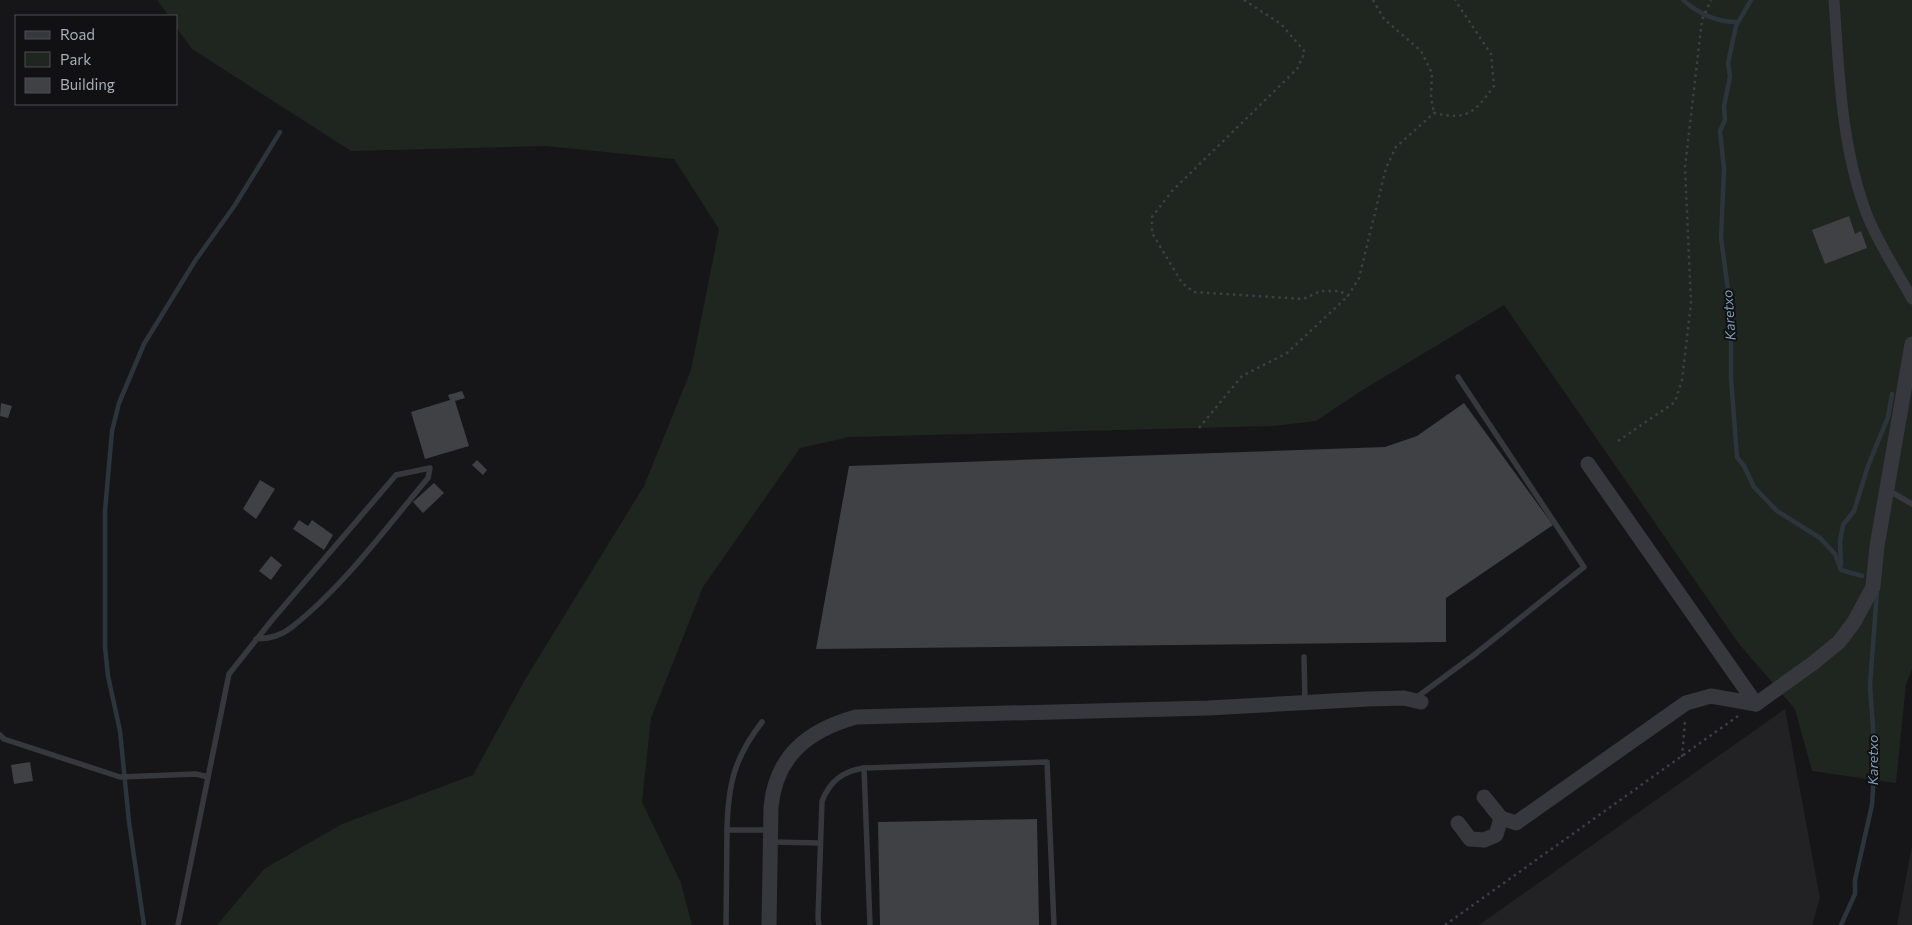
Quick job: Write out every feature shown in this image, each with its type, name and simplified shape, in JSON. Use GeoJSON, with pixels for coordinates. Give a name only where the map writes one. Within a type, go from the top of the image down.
{"type":"FeatureCollection","features":[{"type":"Feature","properties":{"kind":"street"},"geometry":{"type":"LineString","coordinates":[[1834,0],[1845,131],[1857,186],[1867,216],[1912,299]]}},
{"type":"Feature","properties":{"kind":"street"},"geometry":{"type":"LineString","coordinates":[[1484,797],[1501,818],[1516,823],[1686,703],[1711,696],[1756,704],[1839,642],[1854,622],[1873,587],[1877,546],[1912,344]]}},
{"type":"Feature","properties":{"kind":"street"},"geometry":{"type":"LineString","coordinates":[[1588,464],[1756,704]]}},
{"type":"Feature","properties":{"kind":"street"},"geometry":{"type":"LineString","coordinates":[[769,925],[772,796],[789,755],[822,728],[856,717],[1208,708],[1386,699],[1417,701]]}},
{"type":"Feature","properties":{"kind":"street"},"geometry":{"type":"LineString","coordinates":[[1458,823],[1470,839],[1484,840],[1496,835],[1501,818]]}},
{"type":"Feature","properties":{"kind":"lane"},"geometry":{"type":"LineString","coordinates":[[1417,701],[1584,566],[1458,377]]}},
{"type":"Feature","properties":{"kind":"lane"},"geometry":{"type":"LineString","coordinates":[[178,925],[229,674],[256,639],[396,475],[430,468],[428,478],[341,580],[290,628],[268,639],[256,639]]}},
{"type":"Feature","properties":{"kind":"lane"},"geometry":{"type":"LineString","coordinates":[[1887,489],[1912,504]]}},
{"type":"Feature","properties":{"kind":"lane"},"geometry":{"type":"LineString","coordinates":[[1304,657],[1305,703]]}},
{"type":"Feature","properties":{"kind":"lane"},"geometry":{"type":"LineString","coordinates":[[726,925],[728,802],[734,768],[740,753],[762,722]]}},
{"type":"Feature","properties":{"kind":"lane"},"geometry":{"type":"LineString","coordinates":[[0,735],[4,739],[120,777],[196,774],[208,776]]}},
{"type":"Feature","properties":{"kind":"lane"},"geometry":{"type":"LineString","coordinates":[[819,925],[822,801],[827,789],[838,777],[850,770],[864,768],[1047,762],[1054,925]]}},
{"type":"Feature","properties":{"kind":"lane"},"geometry":{"type":"LineString","coordinates":[[864,768],[870,925]]}},
{"type":"Feature","properties":{"kind":"lane"},"geometry":{"type":"LineString","coordinates":[[727,830],[820,843]]}},
{"type":"Feature","properties":{"kind":"path"},"geometry":{"type":"LineString","coordinates":[[1244,0],[1281,24],[1305,52],[1297,69],[1172,191],[1152,217],[1152,233],[1182,283],[1194,292],[1303,299],[1321,291],[1340,291],[1348,296]]}},
{"type":"Feature","properties":{"kind":"path"},"geometry":{"type":"LineString","coordinates":[[1373,0],[1384,19],[1421,51],[1432,73],[1431,97],[1434,113]]}},
{"type":"Feature","properties":{"kind":"path"},"geometry":{"type":"LineString","coordinates":[[1434,113],[1451,117],[1476,111],[1494,86],[1490,54],[1455,0]]}},
{"type":"Feature","properties":{"kind":"path"},"geometry":{"type":"LineString","coordinates":[[1618,441],[1675,402],[1682,380],[1691,303],[1685,167],[1702,20],[1711,0]]}},
{"type":"Feature","properties":{"kind":"path"},"geometry":{"type":"LineString","coordinates":[[1199,428],[1242,376],[1287,353],[1348,296],[1360,278],[1386,168],[1396,147],[1434,113]]}},
{"type":"Feature","properties":{"kind":"path"},"geometry":{"type":"LineString","coordinates":[[1445,925],[1756,704]]}},
{"type":"Feature","properties":{"kind":"path"},"geometry":{"type":"LineString","coordinates":[[1682,757],[1685,721]]}},
{"type":"Feature","properties":{"kind":"shaded area"},"geometry":{"type":"Polygon","coordinates":[[[1785,709],[1820,898],[1812,925],[1479,925],[1785,709]]]}},
{"type":"Feature","properties":{"kind":"shaded area"},"geometry":{"type":"Polygon","coordinates":[[[1912,846],[1912,925],[1897,925],[1912,846]]]}},
{"type":"Feature","properties":{"kind":"green space"},"geometry":{"type":"Polygon","coordinates":[[[157,0],[1912,0],[1912,669],[1906,684],[1896,783],[1812,771],[1795,709],[1739,644],[1504,305],[1361,391],[1316,421],[1274,426],[850,437],[800,448],[703,587],[651,718],[642,802],[681,883],[692,925],[217,925],[264,869],[342,824],[473,775],[526,678],[644,486],[691,370],[719,229],[674,159],[546,146],[351,151],[192,49],[178,30],[178,15],[168,15],[157,0]]]}},
{"type":"Feature","properties":{"kind":"building"},"geometry":{"type":"Polygon","coordinates":[[[1849,216],[1855,234],[1861,231],[1867,248],[1825,264],[1812,230],[1849,216]]]}},
{"type":"Feature","properties":{"kind":"building"},"geometry":{"type":"Polygon","coordinates":[[[462,391],[465,398],[455,401],[469,446],[425,459],[411,412],[450,400],[448,395],[462,391]]]}},
{"type":"Feature","properties":{"kind":"building"},"geometry":{"type":"Polygon","coordinates":[[[1,403],[12,406],[8,418],[0,416],[1,403]]]}},
{"type":"Feature","properties":{"kind":"building"},"geometry":{"type":"Polygon","coordinates":[[[1464,403],[1553,525],[1446,598],[1446,642],[816,649],[849,466],[1385,447],[1417,436],[1464,403]]]}},
{"type":"Feature","properties":{"kind":"building"},"geometry":{"type":"Polygon","coordinates":[[[477,460],[487,470],[483,475],[472,465],[477,460]]]}},
{"type":"Feature","properties":{"kind":"building"},"geometry":{"type":"Polygon","coordinates":[[[260,480],[275,489],[256,519],[243,509],[260,480]]]}},
{"type":"Feature","properties":{"kind":"building"},"geometry":{"type":"Polygon","coordinates":[[[434,483],[444,493],[423,513],[413,502],[434,483]]]}},
{"type":"Feature","properties":{"kind":"building"},"geometry":{"type":"Polygon","coordinates":[[[299,520],[308,526],[312,520],[333,535],[324,550],[293,529],[299,520]]]}},
{"type":"Feature","properties":{"kind":"building"},"geometry":{"type":"Polygon","coordinates":[[[271,556],[282,565],[271,580],[259,571],[271,556]]]}},
{"type":"Feature","properties":{"kind":"building"},"geometry":{"type":"Polygon","coordinates":[[[30,762],[33,781],[14,784],[11,765],[30,762]]]}},
{"type":"Feature","properties":{"kind":"building"},"geometry":{"type":"Polygon","coordinates":[[[1037,819],[1039,925],[880,925],[878,822],[1037,819]]]}},
{"type":"Feature","properties":{"kind":"waterway"},"geometry":{"type":"LineString","coordinates":[[1683,0],[1708,16],[1722,21],[1737,22]]}},
{"type":"Feature","properties":{"kind":"waterway","name":"Karetxo"},"geometry":{"type":"LineString","coordinates":[[1751,0],[1736,26],[1728,63],[1730,77],[1724,106],[1725,120],[1720,131],[1724,169],[1721,238],[1728,290],[1731,378],[1737,457],[1744,466],[1754,487],[1777,511],[1820,538],[1835,554],[1841,570],[1862,576]]}},
{"type":"Feature","properties":{"kind":"waterway"},"geometry":{"type":"LineString","coordinates":[[144,925],[129,822],[120,731],[108,676],[105,647],[105,511],[112,431],[119,403],[144,344],[195,261],[235,205],[280,132]]}},
{"type":"Feature","properties":{"kind":"waterway"},"geometry":{"type":"LineString","coordinates":[[1841,565],[1840,541],[1843,525],[1854,511],[1868,466],[1888,417],[1892,394]]}},
{"type":"Feature","properties":{"kind":"waterway","name":"Karetxo"},"geometry":{"type":"LineString","coordinates":[[1841,925],[1855,894],[1855,880],[1872,805],[1875,757],[1870,685],[1877,591]]}}]}
